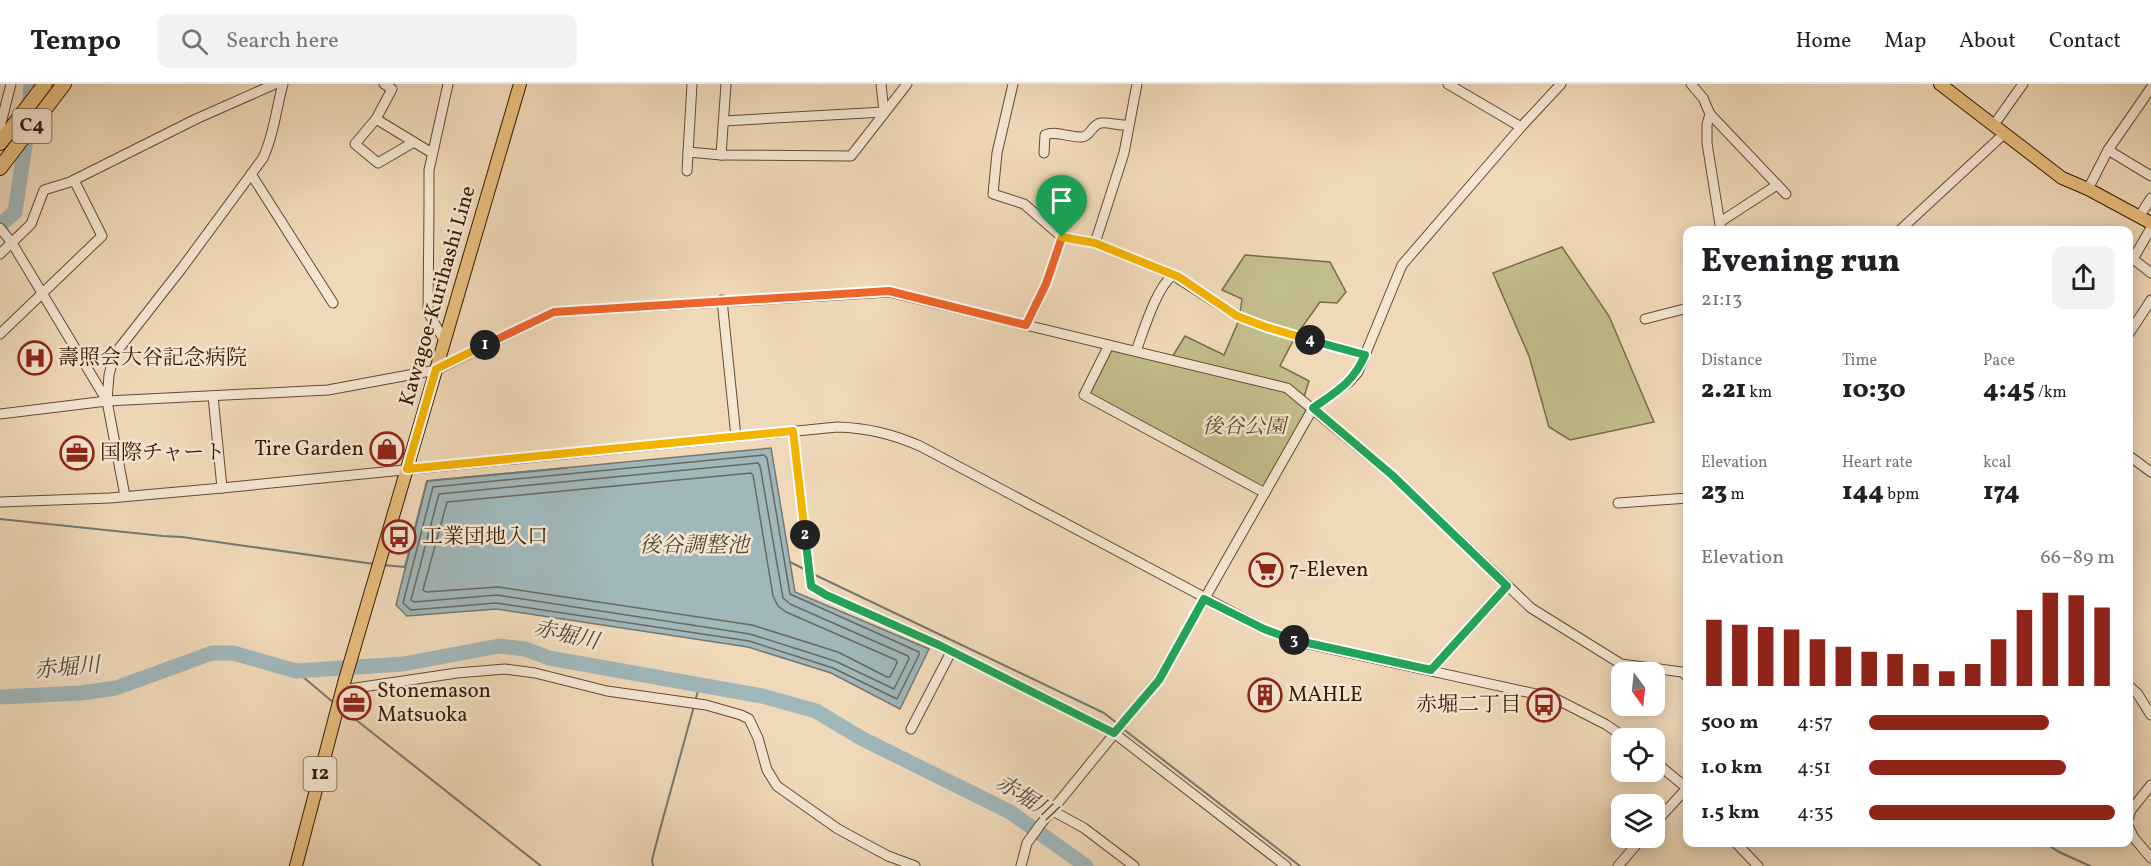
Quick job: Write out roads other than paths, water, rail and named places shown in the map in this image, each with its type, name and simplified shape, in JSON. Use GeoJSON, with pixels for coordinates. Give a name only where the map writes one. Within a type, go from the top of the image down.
{"type":"FeatureCollection","features":[{"type":"Feature","properties":{"kind":"highway","name":"C4"},"geometry":{"type":"LineString","coordinates":[[0,143],[45,84]]}},
{"type":"Feature","properties":{"kind":"highway","name":"C4"},"geometry":{"type":"LineString","coordinates":[[0,168],[64,84]]}},
{"type":"Feature","properties":{"kind":"main road","name":"Kawagoe-Kurihashi Line"},"geometry":{"type":"LineString","coordinates":[[296,866],[343,686],[520,84]]}},
{"type":"Feature","properties":{"kind":"main road"},"geometry":{"type":"LineString","coordinates":[[1940,84],[2062,178],[2088,189],[2151,223]]}},
{"type":"Feature","properties":{"kind":"street"},"geometry":{"type":"LineString","coordinates":[[0,127],[11,84]]}},
{"type":"Feature","properties":{"kind":"street"},"geometry":{"type":"LineString","coordinates":[[0,254],[31,224],[44,190],[74,180],[187,124],[275,84]]}},
{"type":"Feature","properties":{"kind":"street"},"geometry":{"type":"LineString","coordinates":[[125,496],[107,401],[109,375],[114,355],[263,158],[269,145],[284,84]]}},
{"type":"Feature","properties":{"kind":"street"},"geometry":{"type":"LineString","coordinates":[[384,84],[392,89],[376,119],[355,144],[378,163],[414,142]]}},
{"type":"Feature","properties":{"kind":"street"},"geometry":{"type":"LineString","coordinates":[[445,342],[428,312],[429,170],[448,84]]}},
{"type":"Feature","properties":{"kind":"street"},"geometry":{"type":"LineString","coordinates":[[687,171],[692,84]]}},
{"type":"Feature","properties":{"kind":"street"},"geometry":{"type":"LineString","coordinates":[[721,155],[727,84]]}},
{"type":"Feature","properties":{"kind":"street"},"geometry":{"type":"LineString","coordinates":[[881,84],[884,112]]}},
{"type":"Feature","properties":{"kind":"street"},"geometry":{"type":"LineString","coordinates":[[688,152],[721,155],[851,156],[907,84]]}},
{"type":"Feature","properties":{"kind":"street"},"geometry":{"type":"LineString","coordinates":[[1013,84],[997,153],[993,194],[1023,204],[1062,237],[1095,243],[1173,275],[1237,316],[1266,327],[1365,355]]}},
{"type":"Feature","properties":{"kind":"street"},"geometry":{"type":"LineString","coordinates":[[1095,243],[1124,153],[1137,84]]}},
{"type":"Feature","properties":{"kind":"street"},"geometry":{"type":"LineString","coordinates":[[1448,84],[1521,126]]}},
{"type":"Feature","properties":{"kind":"street"},"geometry":{"type":"LineString","coordinates":[[1021,866],[1027,843],[1040,825],[1159,680],[1313,408],[1349,382],[1358,372],[1402,265],[1521,126],[1561,84]]}},
{"type":"Feature","properties":{"kind":"street"},"geometry":{"type":"LineString","coordinates":[[1691,84],[1703,98],[1710,114],[1786,194]]}},
{"type":"Feature","properties":{"kind":"street"},"geometry":{"type":"LineString","coordinates":[[1993,126],[2023,84]]}},
{"type":"Feature","properties":{"kind":"street"},"geometry":{"type":"LineString","coordinates":[[2088,189],[2108,150],[2151,88]]}},
{"type":"Feature","properties":{"kind":"street"},"geometry":{"type":"LineString","coordinates":[[724,121],[884,112]]}},
{"type":"Feature","properties":{"kind":"street"},"geometry":{"type":"LineString","coordinates":[[1710,114],[1707,125],[1707,143],[1720,226]]}},
{"type":"Feature","properties":{"kind":"street"},"geometry":{"type":"LineString","coordinates":[[376,119],[432,153]]}},
{"type":"Feature","properties":{"kind":"street"},"geometry":{"type":"LineString","coordinates":[[1044,153],[1043,139],[1050,133],[1082,137],[1087,136],[1100,123],[1129,125]]}},
{"type":"Feature","properties":{"kind":"street"},"geometry":{"type":"LineString","coordinates":[[1904,226],[2005,134]]}},
{"type":"Feature","properties":{"kind":"street"},"geometry":{"type":"LineString","coordinates":[[2108,150],[2151,176]]}},
{"type":"Feature","properties":{"kind":"street"},"geometry":{"type":"LineString","coordinates":[[251,174],[333,303]]}},
{"type":"Feature","properties":{"kind":"street"},"geometry":{"type":"LineString","coordinates":[[0,334],[102,236],[74,180]]}},
{"type":"Feature","properties":{"kind":"street"},"geometry":{"type":"LineString","coordinates":[[1721,226],[1777,184]]}},
{"type":"Feature","properties":{"kind":"street"},"geometry":{"type":"LineString","coordinates":[[2139,217],[2151,198]]}},
{"type":"Feature","properties":{"kind":"street"},"geometry":{"type":"LineString","coordinates":[[0,228],[12,243],[107,401]]}},
{"type":"Feature","properties":{"kind":"street"},"geometry":{"type":"LineString","coordinates":[[2151,228],[2133,259],[2151,273]]}},
{"type":"Feature","properties":{"kind":"street"},"geometry":{"type":"LineString","coordinates":[[1026,325],[1046,284],[1062,237]]}},
{"type":"Feature","properties":{"kind":"street"},"geometry":{"type":"LineString","coordinates":[[1136,351],[1153,305],[1173,275]]}},
{"type":"Feature","properties":{"kind":"street"},"geometry":{"type":"LineString","coordinates":[[0,414],[107,401],[328,390],[436,369],[554,312],[889,291],[1287,388],[1392,475],[1531,608],[1621,664],[1683,673]]}},
{"type":"Feature","properties":{"kind":"street"},"geometry":{"type":"LineString","coordinates":[[722,300],[736,437]]}},
{"type":"Feature","properties":{"kind":"street"},"geometry":{"type":"LineString","coordinates":[[2133,327],[2151,300]]}},
{"type":"Feature","properties":{"kind":"street"},"geometry":{"type":"LineString","coordinates":[[1645,319],[1683,309]]}},
{"type":"Feature","properties":{"kind":"street"},"geometry":{"type":"LineString","coordinates":[[1109,345],[1084,395],[1265,493]]}},
{"type":"Feature","properties":{"kind":"street"},"geometry":{"type":"LineString","coordinates":[[213,396],[222,488]]}},
{"type":"Feature","properties":{"kind":"street"},"geometry":{"type":"LineString","coordinates":[[0,501],[125,496],[222,488],[837,427],[879,431],[897,436],[949,461],[1204,599],[1281,636],[1308,644],[1554,698],[1611,728]]}},
{"type":"Feature","properties":{"kind":"street"},"geometry":{"type":"LineString","coordinates":[[793,431],[811,586],[826,595],[939,645],[1114,733],[1286,866]]}},
{"type":"Feature","properties":{"kind":"street"},"geometry":{"type":"LineString","coordinates":[[2133,459],[2151,472]]}},
{"type":"Feature","properties":{"kind":"street"},"geometry":{"type":"LineString","coordinates":[[1618,503],[1683,498]]}},
{"type":"Feature","properties":{"kind":"street"},"geometry":{"type":"LineString","coordinates":[[1431,670],[1507,586]]}},
{"type":"Feature","properties":{"kind":"street"},"geometry":{"type":"LineString","coordinates":[[911,729],[951,652]]}},
{"type":"Feature","properties":{"kind":"street"},"geometry":{"type":"LineString","coordinates":[[343,686],[505,669],[535,673],[607,691],[706,705],[741,715],[749,719],[758,738],[767,770],[777,786],[838,829],[888,856],[915,866]]}},
{"type":"Feature","properties":{"kind":"street"},"geometry":{"type":"LineString","coordinates":[[2133,689],[2151,715]]}},
{"type":"Feature","properties":{"kind":"street"},"geometry":{"type":"LineString","coordinates":[[1665,770],[1683,786]]}},
{"type":"Feature","properties":{"kind":"street"},"geometry":{"type":"LineString","coordinates":[[2133,807],[2151,784]]}},
{"type":"Feature","properties":{"kind":"street"},"geometry":{"type":"LineString","coordinates":[[1665,812],[1683,793]]}},
{"type":"Feature","properties":{"kind":"street"},"geometry":{"type":"LineString","coordinates":[[1052,810],[1084,828],[1134,866]]}},
{"type":"Feature","properties":{"kind":"street"},"geometry":{"type":"LineString","coordinates":[[2133,836],[2151,858]]}},
{"type":"Feature","properties":{"kind":"street"},"geometry":{"type":"LineString","coordinates":[[1742,847],[1758,866]]}},
{"type":"Feature","properties":{"kind":"street"},"geometry":{"type":"LineString","coordinates":[[1618,866],[1634,848]]}},
{"type":"Feature","properties":{"kind":"water","name":"後谷調整池"},"geometry":{"type":"Polygon","coordinates":[[[771,448],[795,592],[929,649],[900,709],[831,673],[748,647],[496,609],[407,616],[396,605],[427,481],[771,448]]]}},
{"type":"Feature","properties":{"kind":"waterway"},"geometry":{"type":"LineString","coordinates":[[0,225],[15,212],[28,126],[31,84]]}},
{"type":"Feature","properties":{"kind":"waterway"},"geometry":{"type":"LineString","coordinates":[[383,565],[405,567],[427,481],[567,468]]}},
{"type":"Feature","properties":{"kind":"waterway"},"geometry":{"type":"LineString","coordinates":[[0,519],[182,537],[374,564]]}},
{"type":"Feature","properties":{"kind":"waterway"},"geometry":{"type":"LineString","coordinates":[[790,562],[806,570]]}},
{"type":"Feature","properties":{"kind":"waterway"},"geometry":{"type":"LineString","coordinates":[[811,573],[1104,713],[1118,724]]}},
{"type":"Feature","properties":{"kind":"waterway","name":"赤堀川"},"geometry":{"type":"LineString","coordinates":[[0,697],[81,693],[116,688],[212,653],[233,653],[296,671],[403,664],[499,646],[525,649],[549,658],[762,696],[816,711],[861,738],[1010,812],[1086,866]]}},
{"type":"Feature","properties":{"kind":"waterway"},"geometry":{"type":"LineString","coordinates":[[296,671],[334,703]]}},
{"type":"Feature","properties":{"kind":"waterway"},"geometry":{"type":"LineString","coordinates":[[695,701],[700,684]]}},
{"type":"Feature","properties":{"kind":"waterway"},"geometry":{"type":"LineString","coordinates":[[653,866],[652,860],[694,706]]}},
{"type":"Feature","properties":{"kind":"waterway"},"geometry":{"type":"LineString","coordinates":[[341,708],[541,866]]}},
{"type":"Feature","properties":{"kind":"waterway"},"geometry":{"type":"LineString","coordinates":[[1122,728],[1300,866]]}},
{"type":"Feature","properties":{"kind":"waterway"},"geometry":{"type":"LineString","coordinates":[[2051,847],[2090,866]]}},
{"type":"Feature","properties":{"kind":"place","name":"壽照会大谷記念病院"},"geometry":{"type":"Point","coordinates":[35,358]}},
{"type":"Feature","properties":{"kind":"place","name":"Tire Garden"},"geometry":{"type":"Point","coordinates":[387,449]}},
{"type":"Feature","properties":{"kind":"place","name":"国際チャート"},"geometry":{"type":"Point","coordinates":[77,453]}},
{"type":"Feature","properties":{"kind":"place","name":"工業団地入口"},"geometry":{"type":"Point","coordinates":[399,537]}},
{"type":"Feature","properties":{"kind":"place","name":"7-Eleven"},"geometry":{"type":"Point","coordinates":[1266,570]}},
{"type":"Feature","properties":{"kind":"place","name":"MAHLE"},"geometry":{"type":"Point","coordinates":[1265,695]}},
{"type":"Feature","properties":{"kind":"place","name":"Stonemason Matsuoka"},"geometry":{"type":"Point","coordinates":[354,703]}},
{"type":"Feature","properties":{"kind":"place","name":"赤堀二丁目"},"geometry":{"type":"Point","coordinates":[1544,705]}},
{"type":"Feature","properties":{"kind":"park label","name":"後谷公園"},"geometry":{"type":"Point","coordinates":[1244,427]}}]}
